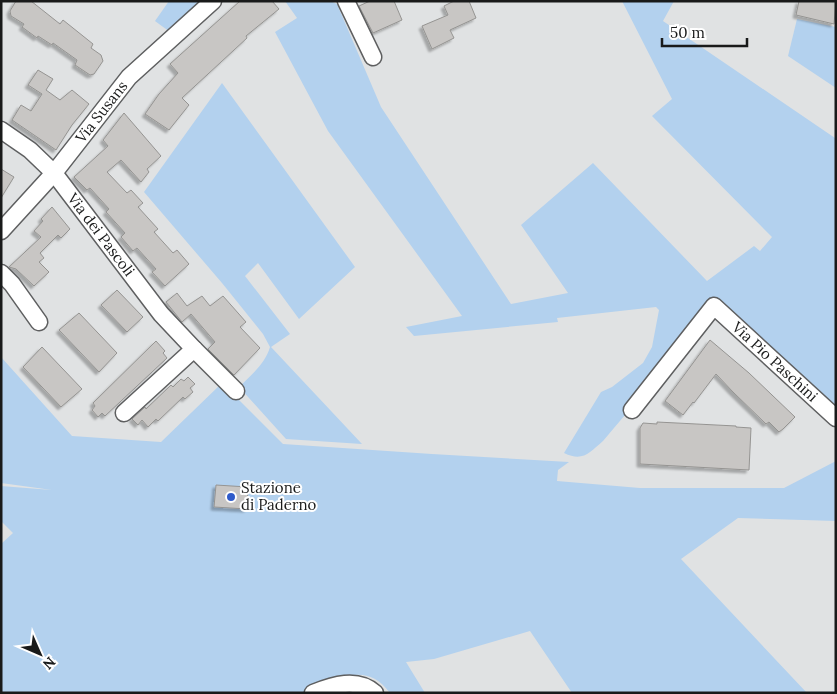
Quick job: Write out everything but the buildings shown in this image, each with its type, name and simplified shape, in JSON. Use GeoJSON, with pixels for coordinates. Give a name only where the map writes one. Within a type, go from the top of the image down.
{"type":"FeatureCollection","features":[{"type":"Feature","properties":{"kind":"street","name":"Via Susans"},"geometry":{"type":"LineString","coordinates":[[1,231],[54,173],[129,77],[213,1]]}},
{"type":"Feature","properties":{"kind":"street"},"geometry":{"type":"LineString","coordinates":[[346,1],[373,57]]}},
{"type":"Feature","properties":{"kind":"street","name":"Via dei Pascoli"},"geometry":{"type":"LineString","coordinates":[[1,130],[30,150],[54,173],[161,314],[236,391]]}},
{"type":"Feature","properties":{"kind":"street"},"geometry":{"type":"LineString","coordinates":[[1,273],[12,284],[39,322]]}},
{"type":"Feature","properties":{"kind":"street","name":"Via Pio Paschini"},"geometry":{"type":"LineString","coordinates":[[632,410],[714,306],[836,418]]}},
{"type":"Feature","properties":{"kind":"street"},"geometry":{"type":"LineString","coordinates":[[124,413],[194,349]]}},
{"type":"Feature","properties":{"kind":"street"},"geometry":{"type":"LineString","coordinates":[[313,693],[340,684],[352,683],[372,690]]}},
{"type":"Feature","properties":{"kind":"shaded area"},"geometry":{"type":"Polygon","coordinates":[[[169,1],[201,1],[170,32],[155,21],[169,1]]]}},
{"type":"Feature","properties":{"kind":"shaded area"},"geometry":{"type":"Polygon","coordinates":[[[285,1],[330,1],[337,4],[381,107],[511,304],[568,293],[521,225],[593,163],[707,281],[754,246],[760,251],[772,237],[652,116],[672,99],[622,1],[674,1],[663,21],[836,137],[836,414],[835,407],[821,393],[810,390],[718,305],[603,441],[585,455],[576,457],[564,453],[601,392],[612,387],[643,363],[652,347],[659,310],[656,307],[557,318],[558,322],[414,336],[406,327],[462,316],[328,131],[275,32],[297,18],[285,1]]]}},
{"type":"Feature","properties":{"kind":"shaded area"},"geometry":{"type":"Polygon","coordinates":[[[797,19],[836,27],[836,88],[788,56],[797,19]]]}},
{"type":"Feature","properties":{"kind":"shaded area"},"geometry":{"type":"Polygon","coordinates":[[[222,83],[355,267],[299,319],[258,263],[245,276],[290,334],[271,347],[362,444],[286,439],[239,387],[261,364],[270,347],[263,334],[222,283],[144,192],[222,83]]]}},
{"type":"Feature","properties":{"kind":"shaded area"},"geometry":{"type":"Polygon","coordinates":[[[1,357],[72,436],[161,442],[222,383],[283,444],[569,462],[558,470],[557,481],[640,488],[784,488],[836,461],[836,521],[738,518],[681,559],[807,693],[572,693],[530,631],[434,659],[406,662],[425,693],[390,693],[381,683],[371,677],[351,675],[329,682],[308,693],[1,693],[1,544],[13,533],[1,521],[1,486],[52,490],[1,483],[1,357]]]}},
{"type":"Feature","properties":{"kind":"place","name":"Stazione di Paderno"},"geometry":{"type":"Point","coordinates":[231,497]}}]}
